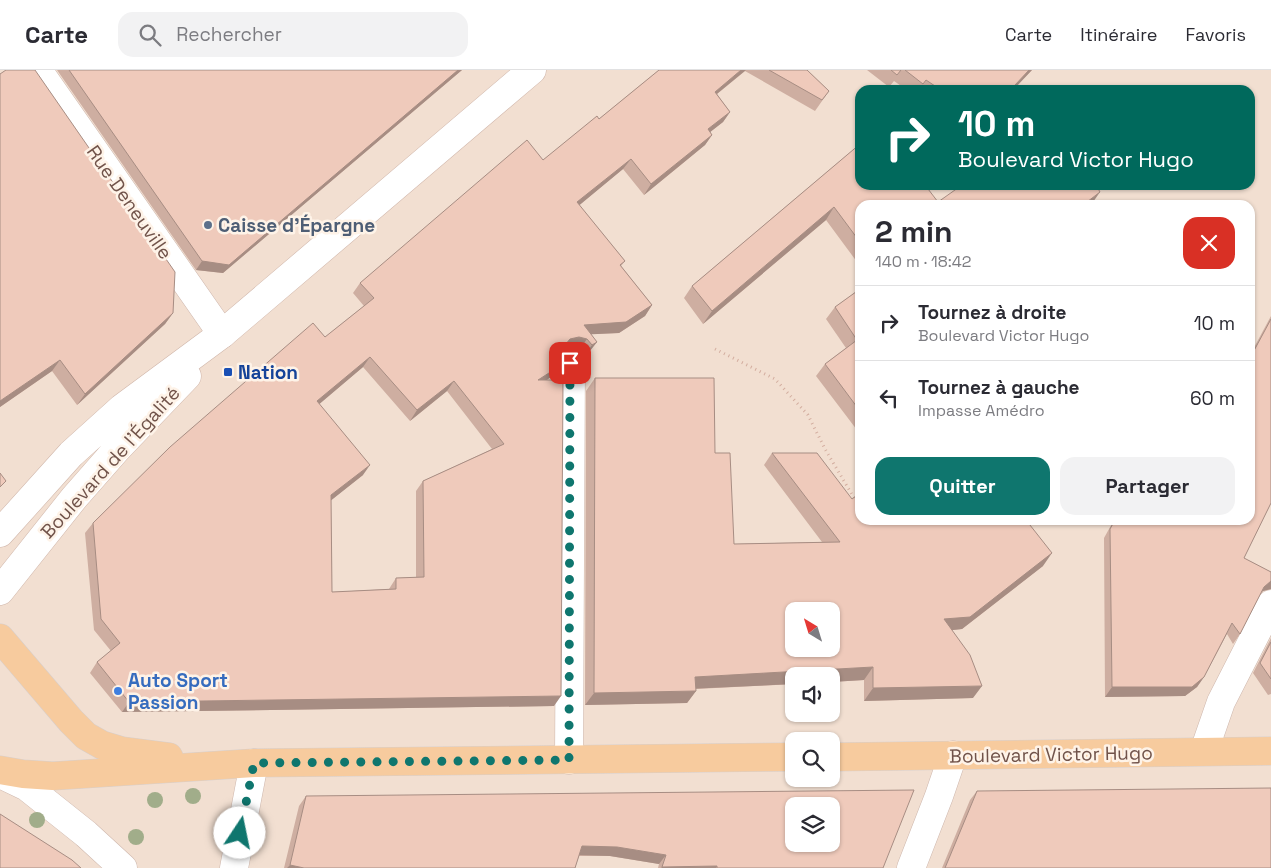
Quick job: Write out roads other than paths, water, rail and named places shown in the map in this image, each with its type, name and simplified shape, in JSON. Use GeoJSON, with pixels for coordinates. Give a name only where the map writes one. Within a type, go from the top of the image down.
{"type":"FeatureCollection","features":[{"type":"Feature","properties":{"kind":"main road"},"geometry":{"type":"LineString","coordinates":[[0,638],[86,736],[102,745],[122,750],[222,764]]}},
{"type":"Feature","properties":{"kind":"main road","name":"Boulevard Victor Hugo"},"geometry":{"type":"LineString","coordinates":[[840,756],[1271,751]]}},
{"type":"Feature","properties":{"kind":"main road"},"geometry":{"type":"LineString","coordinates":[[0,770],[53,776],[254,763],[785,757]]}},
{"type":"Feature","properties":{"kind":"street","name":"Rue Deneuville"},"geometry":{"type":"LineString","coordinates":[[38,70],[222,334]]}},
{"type":"Feature","properties":{"kind":"street","name":"Boulevard de l'Égalité"},"geometry":{"type":"LineString","coordinates":[[0,533],[71,454],[98,429],[148,388],[222,334],[532,70]]}},
{"type":"Feature","properties":{"kind":"street","name":"Boulevard de l'Égalité"},"geometry":{"type":"LineString","coordinates":[[0,591],[74,498],[191,371],[222,334]]}},
{"type":"Feature","properties":{"kind":"street"},"geometry":{"type":"LineString","coordinates":[[569,760],[570,363]]}},
{"type":"Feature","properties":{"kind":"street"},"geometry":{"type":"LineString","coordinates":[[1204,751],[1221,702],[1271,604]]}},
{"type":"Feature","properties":{"kind":"street"},"geometry":{"type":"LineString","coordinates":[[911,868],[940,796],[953,755]]}},
{"type":"Feature","properties":{"kind":"street"},"geometry":{"type":"LineString","coordinates":[[234,868],[254,763]]}},
{"type":"Feature","properties":{"kind":"street"},"geometry":{"type":"LineString","coordinates":[[0,774],[27,787],[86,834],[123,868]]}},
{"type":"Feature","properties":{"kind":"place","name":"Caisse d'Épargne"},"geometry":{"type":"Point","coordinates":[208,225]}},
{"type":"Feature","properties":{"kind":"place","name":"Nation"},"geometry":{"type":"Point","coordinates":[228,372]}},
{"type":"Feature","properties":{"kind":"place","name":"Auto Sport Passion"},"geometry":{"type":"Point","coordinates":[118,691]}}]}
